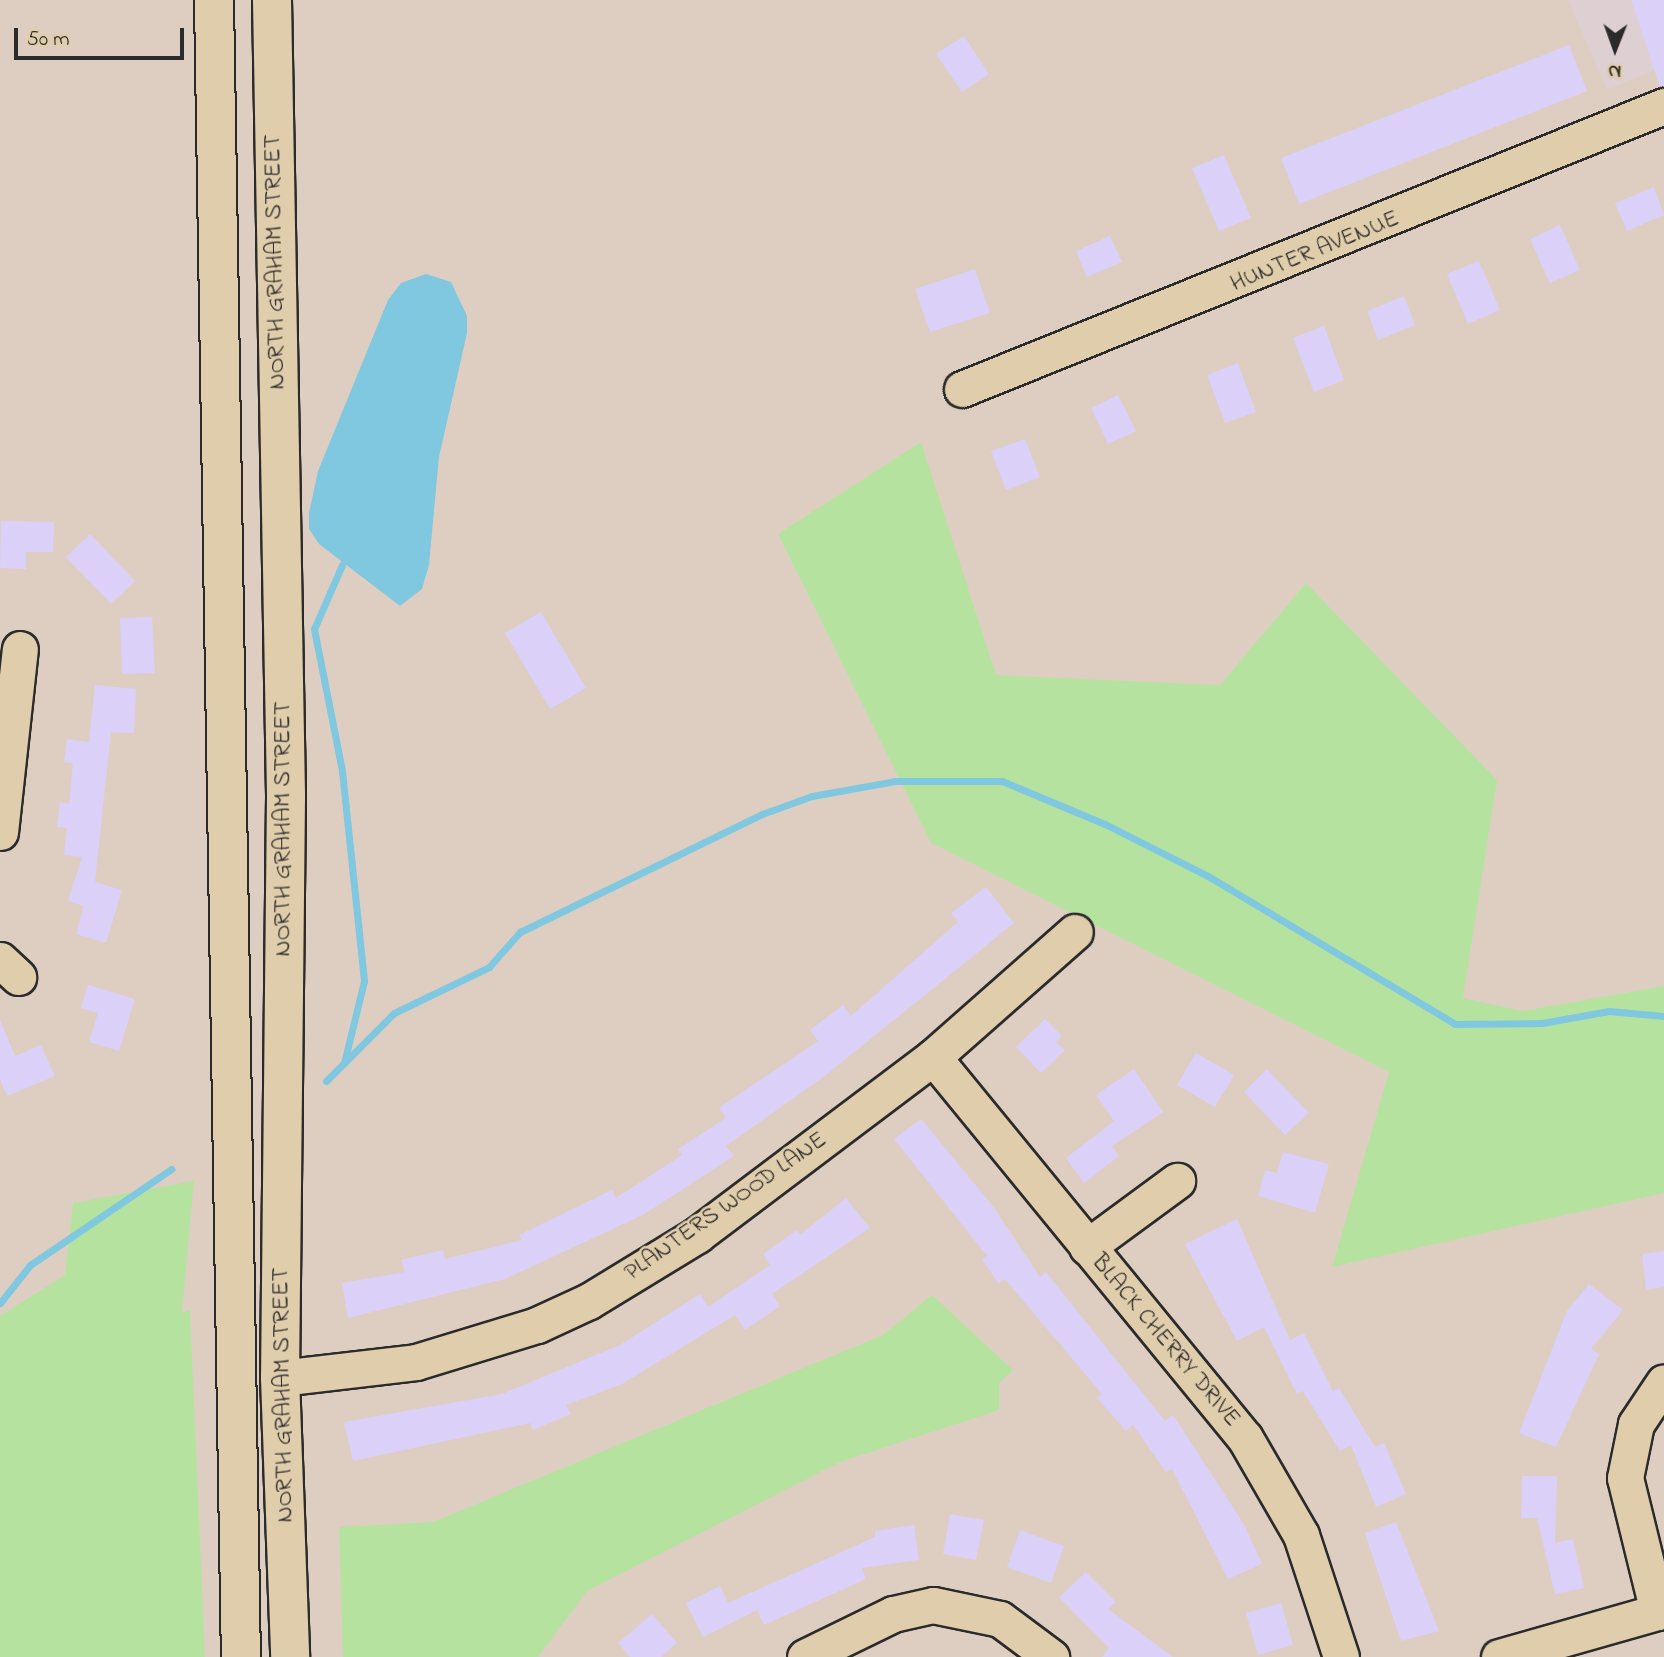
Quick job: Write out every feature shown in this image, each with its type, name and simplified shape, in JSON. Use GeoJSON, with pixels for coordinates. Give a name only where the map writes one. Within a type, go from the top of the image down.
{"type":"FeatureCollection","features":[{"type":"Feature","properties":{"kind":"main road","name":"NORTH GRAHAM STREET"},"geometry":{"type":"LineString","coordinates":[[214,0],[241,1657]]}},
{"type":"Feature","properties":{"kind":"main road","name":"NORTH GRAHAM STREET"},"geometry":{"type":"LineString","coordinates":[[272,0],[286,797],[280,1378],[290,1657]]}},
{"type":"Feature","properties":{"kind":"street","name":"HUNTER AVENUE"},"geometry":{"type":"LineString","coordinates":[[962,389],[1272,269],[1664,106]]}},
{"type":"Feature","properties":{"kind":"street"},"geometry":{"type":"LineString","coordinates":[[0,832],[20,649]]}},
{"type":"Feature","properties":{"kind":"street","name":"PLANTERS WOOD LANE"},"geometry":{"type":"LineString","coordinates":[[280,1378],[416,1362],[537,1325],[589,1301],[696,1235],[933,1057],[1075,932]]}},
{"type":"Feature","properties":{"kind":"street","name":"BLACK CHERRY DRIVE"},"geometry":{"type":"LineString","coordinates":[[933,1057],[1205,1387],[1269,1476],[1301,1535],[1341,1657]]}},
{"type":"Feature","properties":{"kind":"street"},"geometry":{"type":"LineString","coordinates":[[1087,1247],[1177,1181]]}},
{"type":"Feature","properties":{"kind":"street"},"geometry":{"type":"LineString","coordinates":[[1499,1657],[1661,1611],[1625,1478],[1636,1424],[1664,1382]]}},
{"type":"Feature","properties":{"kind":"street"},"geometry":{"type":"LineString","coordinates":[[805,1657],[893,1614],[933,1605],[1000,1619],[1051,1657]]}},
{"type":"Feature","properties":{"kind":"shaded area"},"geometry":{"type":"Polygon","coordinates":[[[1568,0],[1664,0],[1664,66],[1607,90],[1568,0]]]}},
{"type":"Feature","properties":{"kind":"green space"},"geometry":{"type":"Polygon","coordinates":[[[921,442],[996,675],[1220,685],[1306,583],[1497,780],[1463,998],[1523,1011],[1664,986],[1664,1193],[1332,1267],[1389,1072],[931,843],[778,534],[921,442]]]}},
{"type":"Feature","properties":{"kind":"green space"},"geometry":{"type":"Polygon","coordinates":[[[194,1181],[182,1313],[190,1310],[205,1657],[0,1657],[0,1316],[65,1275],[73,1203],[194,1181]]]}},
{"type":"Feature","properties":{"kind":"green space"},"geometry":{"type":"Polygon","coordinates":[[[932,1295],[1013,1370],[999,1383],[999,1410],[840,1462],[587,1591],[538,1657],[343,1657],[339,1527],[433,1522],[883,1335],[932,1295]]]}},
{"type":"Feature","properties":{"kind":"water"},"geometry":{"type":"Polygon","coordinates":[[[426,274],[451,282],[467,316],[467,333],[439,457],[429,565],[422,589],[400,606],[319,544],[309,529],[309,513],[318,471],[388,300],[401,283],[426,274]]]}},
{"type":"Feature","properties":{"kind":"building"},"geometry":{"type":"Polygon","coordinates":[[[1631,0],[1664,0],[1664,86],[1660,87],[1631,0]]]}},
{"type":"Feature","properties":{"kind":"building"},"geometry":{"type":"Polygon","coordinates":[[[964,36],[989,74],[962,92],[936,54],[964,36]]]}},
{"type":"Feature","properties":{"kind":"building"},"geometry":{"type":"Polygon","coordinates":[[[1569,45],[1587,91],[1299,204],[1281,158],[1569,45]]]}},
{"type":"Feature","properties":{"kind":"building"},"geometry":{"type":"Polygon","coordinates":[[[1224,155],[1251,218],[1219,231],[1192,168],[1224,155]]]}},
{"type":"Feature","properties":{"kind":"building"},"geometry":{"type":"Polygon","coordinates":[[[1654,187],[1664,215],[1627,231],[1615,203],[1654,187]]]}},
{"type":"Feature","properties":{"kind":"building"},"geometry":{"type":"Polygon","coordinates":[[[1560,225],[1580,270],[1550,283],[1530,239],[1560,225]]]}},
{"type":"Feature","properties":{"kind":"building"},"geometry":{"type":"Polygon","coordinates":[[[1110,236],[1122,262],[1087,277],[1076,251],[1110,236]]]}},
{"type":"Feature","properties":{"kind":"building"},"geometry":{"type":"Polygon","coordinates":[[[1479,261],[1500,310],[1468,324],[1447,274],[1479,261]]]}},
{"type":"Feature","properties":{"kind":"building"},"geometry":{"type":"Polygon","coordinates":[[[975,269],[990,313],[930,332],[915,289],[975,269]]]}},
{"type":"Feature","properties":{"kind":"building"},"geometry":{"type":"Polygon","coordinates":[[[1404,296],[1415,325],[1378,340],[1367,311],[1404,296]]]}},
{"type":"Feature","properties":{"kind":"building"},"geometry":{"type":"Polygon","coordinates":[[[1324,326],[1344,380],[1314,392],[1293,338],[1324,326]]]}},
{"type":"Feature","properties":{"kind":"building"},"geometry":{"type":"Polygon","coordinates":[[[1238,363],[1256,412],[1225,423],[1207,375],[1238,363]]]}},
{"type":"Feature","properties":{"kind":"building"},"geometry":{"type":"Polygon","coordinates":[[[1118,395],[1136,431],[1108,444],[1091,408],[1118,395]]]}},
{"type":"Feature","properties":{"kind":"building"},"geometry":{"type":"Polygon","coordinates":[[[1025,439],[1040,477],[1006,490],[991,451],[1025,439]]]}},
{"type":"Feature","properties":{"kind":"building"},"geometry":{"type":"Polygon","coordinates":[[[1,521],[54,522],[53,552],[26,552],[26,569],[0,568],[1,521]]]}},
{"type":"Feature","properties":{"kind":"building"},"geometry":{"type":"Polygon","coordinates":[[[90,534],[135,581],[111,604],[66,557],[90,534]]]}},
{"type":"Feature","properties":{"kind":"building"},"geometry":{"type":"Polygon","coordinates":[[[541,612],[586,688],[550,709],[505,633],[541,612]]]}},
{"type":"Feature","properties":{"kind":"building"},"geometry":{"type":"Polygon","coordinates":[[[152,617],[155,673],[122,674],[120,618],[152,617]]]}},
{"type":"Feature","properties":{"kind":"building"},"geometry":{"type":"Polygon","coordinates":[[[95,685],[136,689],[134,733],[111,732],[95,882],[122,890],[106,943],[76,934],[84,906],[68,901],[82,857],[64,855],[67,828],[57,827],[60,802],[69,804],[73,763],[64,762],[67,739],[89,742],[95,685]]]}},
{"type":"Feature","properties":{"kind":"building"},"geometry":{"type":"Polygon","coordinates":[[[986,887],[1014,923],[826,1075],[726,1146],[734,1156],[643,1215],[505,1279],[348,1318],[342,1283],[405,1272],[401,1260],[443,1250],[445,1259],[522,1240],[519,1235],[612,1190],[616,1198],[682,1155],[678,1149],[726,1118],[719,1108],[818,1041],[810,1030],[843,1005],[851,1016],[958,922],[951,913],[986,887]]]}},
{"type":"Feature","properties":{"kind":"building"},"geometry":{"type":"Polygon","coordinates":[[[88,985],[135,999],[119,1051],[89,1042],[98,1013],[81,1008],[88,985]]]}},
{"type":"Feature","properties":{"kind":"building"},"geometry":{"type":"Polygon","coordinates":[[[1045,1019],[1062,1036],[1056,1042],[1065,1050],[1041,1073],[1016,1047],[1045,1019]]]}},
{"type":"Feature","properties":{"kind":"building"},"geometry":{"type":"Polygon","coordinates":[[[0,1020],[15,1056],[41,1045],[55,1076],[7,1096],[0,1079],[0,1020]]]}},
{"type":"Feature","properties":{"kind":"building"},"geometry":{"type":"Polygon","coordinates":[[[1196,1053],[1234,1075],[1215,1107],[1177,1085],[1196,1053]]]}},
{"type":"Feature","properties":{"kind":"building"},"geometry":{"type":"Polygon","coordinates":[[[1134,1069],[1163,1112],[1112,1146],[1119,1156],[1084,1183],[1066,1158],[1114,1121],[1096,1095],[1134,1069]]]}},
{"type":"Feature","properties":{"kind":"building"},"geometry":{"type":"Polygon","coordinates":[[[1267,1069],[1309,1113],[1285,1135],[1244,1092],[1267,1069]]]}},
{"type":"Feature","properties":{"kind":"building"},"geometry":{"type":"Polygon","coordinates":[[[921,1119],[992,1205],[1040,1277],[1046,1272],[1165,1421],[1173,1415],[1245,1526],[1262,1564],[1228,1579],[1172,1469],[1166,1472],[1133,1425],[1126,1431],[1097,1398],[1102,1394],[1005,1279],[998,1283],[982,1259],[987,1256],[894,1139],[921,1119]]]}},
{"type":"Feature","properties":{"kind":"building"},"geometry":{"type":"Polygon","coordinates":[[[1283,1152],[1329,1164],[1315,1213],[1258,1196],[1265,1170],[1277,1173],[1283,1152]]]}},
{"type":"Feature","properties":{"kind":"building"},"geometry":{"type":"Polygon","coordinates":[[[846,1198],[870,1228],[772,1294],[780,1306],[745,1330],[735,1315],[622,1384],[566,1405],[571,1414],[533,1430],[530,1423],[353,1461],[344,1422],[502,1394],[620,1345],[700,1294],[708,1307],[770,1265],[763,1254],[797,1230],[800,1235],[846,1198]]]}},
{"type":"Feature","properties":{"kind":"building"},"geometry":{"type":"Polygon","coordinates":[[[1237,1219],[1290,1340],[1304,1333],[1333,1391],[1339,1388],[1375,1447],[1384,1443],[1406,1494],[1376,1507],[1351,1445],[1340,1451],[1303,1391],[1297,1394],[1264,1327],[1237,1341],[1185,1244],[1237,1219]]]}},
{"type":"Feature","properties":{"kind":"building"},"geometry":{"type":"Polygon","coordinates":[[[1664,1251],[1664,1287],[1646,1290],[1642,1254],[1664,1251]]]}},
{"type":"Feature","properties":{"kind":"building"},"geometry":{"type":"Polygon","coordinates":[[[1589,1284],[1623,1310],[1591,1349],[1599,1354],[1556,1447],[1519,1433],[1567,1311],[1589,1284]]]}},
{"type":"Feature","properties":{"kind":"building"},"geometry":{"type":"Polygon","coordinates":[[[1522,1476],[1557,1476],[1555,1543],[1573,1539],[1584,1588],[1555,1594],[1537,1518],[1521,1518],[1522,1476]]]}},
{"type":"Feature","properties":{"kind":"building"},"geometry":{"type":"Polygon","coordinates":[[[950,1514],[984,1520],[976,1560],[943,1554],[950,1514]]]}},
{"type":"Feature","properties":{"kind":"building"},"geometry":{"type":"Polygon","coordinates":[[[1396,1522],[1439,1631],[1401,1641],[1365,1533],[1396,1522]]]}},
{"type":"Feature","properties":{"kind":"building"},"geometry":{"type":"Polygon","coordinates":[[[914,1525],[919,1560],[862,1568],[866,1579],[764,1625],[757,1610],[703,1637],[686,1603],[720,1586],[728,1603],[875,1537],[875,1531],[914,1525]]]}},
{"type":"Feature","properties":{"kind":"building"},"geometry":{"type":"Polygon","coordinates":[[[1020,1530],[1064,1546],[1051,1583],[1007,1567],[1020,1530]]]}},
{"type":"Feature","properties":{"kind":"building"},"geometry":{"type":"Polygon","coordinates":[[[1086,1572],[1116,1602],[1108,1609],[1173,1657],[1102,1657],[1109,1648],[1059,1597],[1086,1572]]]}},
{"type":"Feature","properties":{"kind":"building"},"geometry":{"type":"Polygon","coordinates":[[[1281,1603],[1293,1645],[1258,1655],[1246,1613],[1281,1603]]]}},
{"type":"Feature","properties":{"kind":"building"},"geometry":{"type":"Polygon","coordinates":[[[652,1614],[677,1643],[661,1657],[630,1657],[618,1643],[652,1614]]]}},
{"type":"Feature","properties":{"kind":"waterway"},"geometry":{"type":"LineString","coordinates":[[342,565],[314,629],[342,771],[364,981],[344,1063]]}},
{"type":"Feature","properties":{"kind":"waterway"},"geometry":{"type":"LineString","coordinates":[[326,1081],[394,1013],[489,967],[520,932],[762,814],[812,796],[895,781],[1002,781],[1105,824],[1208,876],[1455,1024],[1542,1023],[1609,1011],[1664,1016]]}},
{"type":"Feature","properties":{"kind":"waterway"},"geometry":{"type":"LineString","coordinates":[[0,1303],[30,1265],[171,1169]]}}]}
